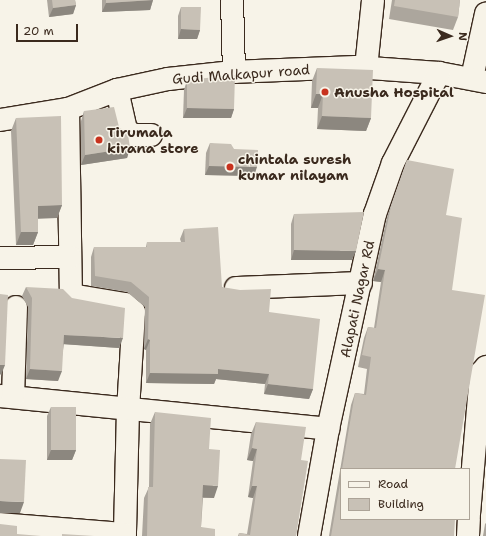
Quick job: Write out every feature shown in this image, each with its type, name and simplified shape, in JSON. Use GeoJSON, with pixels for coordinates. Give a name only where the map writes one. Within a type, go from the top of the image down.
{"type":"FeatureCollection","features":[{"type":"Feature","properties":{"kind":"street"},"geometry":{"type":"LineString","coordinates":[[232,0],[234,72]]}},
{"type":"Feature","properties":{"kind":"street"},"geometry":{"type":"LineString","coordinates":[[366,68],[373,0]]}},
{"type":"Feature","properties":{"kind":"street"},"geometry":{"type":"LineString","coordinates":[[479,80],[486,14]]}},
{"type":"Feature","properties":{"kind":"street","name":"Gudi Malkapur road"},"geometry":{"type":"LineString","coordinates":[[0,120],[68,109],[116,90],[168,79],[234,72],[366,68],[439,73],[479,80]]}},
{"type":"Feature","properties":{"kind":"street","name":"Alapati Nagar Rd"},"geometry":{"type":"LineString","coordinates":[[309,536],[328,428],[382,190],[439,73]]}},
{"type":"Feature","properties":{"kind":"street"},"geometry":{"type":"LineString","coordinates":[[116,90],[126,130],[134,135],[151,135]]}},
{"type":"Feature","properties":{"kind":"street"},"geometry":{"type":"LineString","coordinates":[[0,524],[125,535],[128,409],[134,312],[126,304],[71,295],[68,109]]}},
{"type":"Feature","properties":{"kind":"street"},"geometry":{"type":"LineString","coordinates":[[0,258],[70,257]]}},
{"type":"Feature","properties":{"kind":"street"},"geometry":{"type":"LineString","coordinates":[[236,288],[361,283]]}},
{"type":"Feature","properties":{"kind":"street"},"geometry":{"type":"LineString","coordinates":[[16,307],[6,397],[328,428]]}},
{"type":"Feature","properties":{"kind":"street"},"geometry":{"type":"LineString","coordinates":[[470,502],[481,373],[486,367]]}},
{"type":"Feature","properties":{"kind":"street"},"geometry":{"type":"LineString","coordinates":[[470,514],[486,519]]}},
{"type":"Feature","properties":{"kind":"street"},"geometry":{"type":"LineString","coordinates":[[468,536],[469,520]]}},
{"type":"Feature","properties":{"kind":"building"},"geometry":{"type":"Polygon","coordinates":[[[52,0],[75,0],[76,5],[53,8],[52,0]]]}},
{"type":"Feature","properties":{"kind":"building"},"geometry":{"type":"Polygon","coordinates":[[[106,0],[153,0],[106,3],[106,0]]]}},
{"type":"Feature","properties":{"kind":"building"},"geometry":{"type":"Polygon","coordinates":[[[395,0],[460,0],[458,17],[394,6],[395,0]]]}},
{"type":"Feature","properties":{"kind":"building"},"geometry":{"type":"Polygon","coordinates":[[[181,7],[201,7],[200,30],[181,29],[181,7]]]}},
{"type":"Feature","properties":{"kind":"building"},"geometry":{"type":"Polygon","coordinates":[[[317,68],[373,70],[371,118],[322,116],[323,94],[316,94],[317,68]]]}},
{"type":"Feature","properties":{"kind":"building"},"geometry":{"type":"Polygon","coordinates":[[[235,75],[234,109],[187,108],[187,80],[235,75]]]}},
{"type":"Feature","properties":{"kind":"building"},"geometry":{"type":"Polygon","coordinates":[[[114,107],[119,127],[128,134],[130,148],[85,155],[84,111],[114,107]]]}},
{"type":"Feature","properties":{"kind":"building"},"geometry":{"type":"Polygon","coordinates":[[[61,116],[62,205],[38,206],[38,232],[21,232],[16,118],[61,116]]]}},
{"type":"Feature","properties":{"kind":"building"},"geometry":{"type":"Polygon","coordinates":[[[210,143],[231,144],[234,149],[258,150],[257,167],[209,166],[210,143]]]}},
{"type":"Feature","properties":{"kind":"building"},"geometry":{"type":"Polygon","coordinates":[[[407,160],[454,169],[446,215],[462,218],[452,290],[485,295],[455,468],[342,468],[355,393],[366,395],[371,357],[362,355],[368,327],[376,328],[385,270],[378,269],[391,206],[407,160]]]}},
{"type":"Feature","properties":{"kind":"building"},"geometry":{"type":"Polygon","coordinates":[[[364,212],[356,251],[294,250],[294,214],[364,212]]]}},
{"type":"Feature","properties":{"kind":"building"},"geometry":{"type":"Polygon","coordinates":[[[218,227],[222,287],[240,290],[271,289],[269,312],[320,319],[313,389],[268,384],[269,374],[218,369],[218,374],[150,373],[150,340],[148,339],[149,297],[131,282],[95,276],[94,247],[147,247],[147,242],[185,242],[184,229],[218,227]]]}},
{"type":"Feature","properties":{"kind":"building"},"geometry":{"type":"Polygon","coordinates":[[[26,287],[63,289],[72,298],[125,308],[123,338],[64,335],[62,371],[30,369],[32,298],[26,287]]]}},
{"type":"Feature","properties":{"kind":"building"},"geometry":{"type":"Polygon","coordinates":[[[0,294],[8,295],[5,365],[0,365],[0,294]]]}},
{"type":"Feature","properties":{"kind":"building"},"geometry":{"type":"Polygon","coordinates":[[[51,407],[76,407],[76,450],[51,450],[51,407]]]}},
{"type":"Feature","properties":{"kind":"building"},"geometry":{"type":"Polygon","coordinates":[[[155,412],[211,418],[209,449],[220,450],[218,486],[203,485],[201,527],[215,529],[215,536],[147,536],[148,487],[153,487],[155,412]]]}},
{"type":"Feature","properties":{"kind":"building"},"geometry":{"type":"Polygon","coordinates":[[[256,422],[306,427],[301,460],[308,461],[296,536],[239,536],[239,533],[250,535],[257,486],[252,486],[257,449],[252,448],[256,422]]]}},
{"type":"Feature","properties":{"kind":"building"},"geometry":{"type":"Polygon","coordinates":[[[0,459],[26,460],[24,502],[0,501],[0,459]]]}},
{"type":"Feature","properties":{"kind":"building"},"geometry":{"type":"Polygon","coordinates":[[[340,484],[340,520],[455,520],[454,536],[331,536],[340,484]]]}},
{"type":"Feature","properties":{"kind":"building"},"geometry":{"type":"Polygon","coordinates":[[[0,524],[17,526],[17,534],[41,536],[0,536],[0,524]]]}},
{"type":"Feature","properties":{"kind":"building"},"geometry":{"type":"Polygon","coordinates":[[[62,534],[94,536],[62,536],[62,534]]]}},
{"type":"Feature","properties":{"kind":"place","name":"Anusha Hospital"},"geometry":{"type":"Point","coordinates":[325,92]}},
{"type":"Feature","properties":{"kind":"place","name":"Tirumala kirana store"},"geometry":{"type":"Point","coordinates":[99,140]}},
{"type":"Feature","properties":{"kind":"place","name":"chintala suresh kumar nilayam"},"geometry":{"type":"Point","coordinates":[230,167]}}]}
